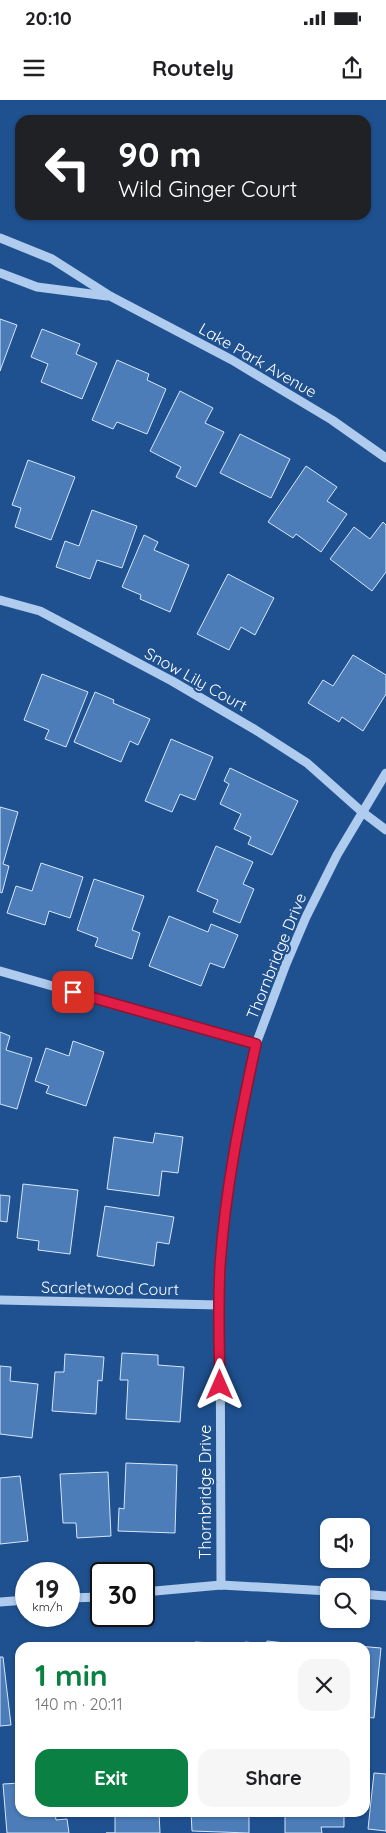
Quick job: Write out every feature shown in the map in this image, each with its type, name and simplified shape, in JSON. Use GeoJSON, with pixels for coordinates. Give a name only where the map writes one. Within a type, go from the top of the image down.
{"type":"FeatureCollection","features":[{"type":"Feature","properties":{"kind":"street","name":"Lake Park Avenue"},"geometry":{"type":"LineString","coordinates":[[0,238],[52,259],[110,296],[232,360],[332,420],[386,458]]}},
{"type":"Feature","properties":{"kind":"street","name":"Lake Park Avenue"},"geometry":{"type":"LineString","coordinates":[[0,273],[37,287],[110,296]]}},
{"type":"Feature","properties":{"kind":"street","name":"Snow Lily Court"},"geometry":{"type":"LineString","coordinates":[[0,600],[40,611],[172,681],[246,724],[307,763],[361,812],[386,830]]}},
{"type":"Feature","properties":{"kind":"street","name":"Thornbridge Drive"},"geometry":{"type":"LineString","coordinates":[[221,1585],[220,1266],[229,1181],[238,1130],[256,1044],[306,917],[336,855],[386,773]]}},
{"type":"Feature","properties":{"kind":"street"},"geometry":{"type":"LineString","coordinates":[[0,970],[256,1044]]}},
{"type":"Feature","properties":{"kind":"street","name":"Scarletwood Court"},"geometry":{"type":"LineString","coordinates":[[0,1300],[219,1305]]}},
{"type":"Feature","properties":{"kind":"street"},"geometry":{"type":"LineString","coordinates":[[155,1591],[221,1585],[320,1590]]}},
{"type":"Feature","properties":{"kind":"street"},"geometry":{"type":"LineString","coordinates":[[370,1595],[386,1596]]}},
{"type":"Feature","properties":{"kind":"street"},"geometry":{"type":"LineString","coordinates":[[0,1602],[15,1601]]}},
{"type":"Feature","properties":{"kind":"building"},"geometry":{"type":"Polygon","coordinates":[[[0,319],[17,325],[0,371],[0,319]]]}},
{"type":"Feature","properties":{"kind":"building"},"geometry":{"type":"Polygon","coordinates":[[[42,329],[80,344],[76,354],[97,363],[82,399],[41,382],[48,364],[31,357],[42,329]]]}},
{"type":"Feature","properties":{"kind":"building"},"geometry":{"type":"Polygon","coordinates":[[[117,360],[149,374],[147,380],[166,389],[147,434],[117,422],[113,429],[92,420],[117,360]]]}},
{"type":"Feature","properties":{"kind":"building"},"geometry":{"type":"Polygon","coordinates":[[[180,391],[213,408],[205,423],[224,432],[196,487],[176,477],[181,467],[150,451],[180,391]]]}},
{"type":"Feature","properties":{"kind":"building"},"geometry":{"type":"Polygon","coordinates":[[[240,434],[290,459],[271,498],[220,473],[240,434]]]}},
{"type":"Feature","properties":{"kind":"building"},"geometry":{"type":"Polygon","coordinates":[[[28,460],[75,477],[51,540],[15,527],[21,508],[12,505],[28,460]]]}},
{"type":"Feature","properties":{"kind":"building"},"geometry":{"type":"Polygon","coordinates":[[[306,466],[337,487],[327,501],[347,514],[321,552],[296,534],[293,538],[268,522],[306,466]]]}},
{"type":"Feature","properties":{"kind":"building"},"geometry":{"type":"Polygon","coordinates":[[[92,510],[137,526],[122,568],[97,560],[90,579],[56,567],[65,541],[79,546],[92,510]]]}},
{"type":"Feature","properties":{"kind":"building"},"geometry":{"type":"Polygon","coordinates":[[[383,522],[386,525],[386,572],[372,591],[330,559],[354,527],[370,539],[383,522]]]}},
{"type":"Feature","properties":{"kind":"building"},"geometry":{"type":"Polygon","coordinates":[[[144,535],[158,542],[154,550],[189,565],[170,612],[140,599],[141,595],[122,587],[144,535]]]}},
{"type":"Feature","properties":{"kind":"building"},"geometry":{"type":"Polygon","coordinates":[[[228,574],[274,598],[255,635],[241,627],[229,650],[197,634],[228,574]]]}},
{"type":"Feature","properties":{"kind":"building"},"geometry":{"type":"Polygon","coordinates":[[[353,655],[386,675],[386,694],[363,731],[342,717],[339,722],[308,703],[323,680],[333,686],[353,655]]]}},
{"type":"Feature","properties":{"kind":"building"},"geometry":{"type":"Polygon","coordinates":[[[42,674],[88,692],[66,747],[45,739],[49,730],[24,720],[42,674]]]}},
{"type":"Feature","properties":{"kind":"building"},"geometry":{"type":"Polygon","coordinates":[[[95,692],[114,700],[113,703],[150,719],[138,745],[130,741],[121,762],[74,742],[95,692]]]}},
{"type":"Feature","properties":{"kind":"building"},"geometry":{"type":"Polygon","coordinates":[[[171,739],[213,757],[195,800],[180,794],[172,812],[145,801],[171,739]]]}},
{"type":"Feature","properties":{"kind":"building"},"geometry":{"type":"Polygon","coordinates":[[[230,768],[298,801],[272,855],[248,844],[251,837],[234,829],[241,814],[220,804],[229,784],[224,781],[230,768]]]}},
{"type":"Feature","properties":{"kind":"building"},"geometry":{"type":"Polygon","coordinates":[[[0,807],[18,812],[3,864],[9,866],[2,893],[0,892],[0,807]]]}},
{"type":"Feature","properties":{"kind":"building"},"geometry":{"type":"Polygon","coordinates":[[[216,846],[253,862],[243,884],[254,889],[240,923],[213,912],[218,900],[197,891],[216,846]]]}},
{"type":"Feature","properties":{"kind":"building"},"geometry":{"type":"Polygon","coordinates":[[[41,863],[83,877],[70,918],[49,911],[45,925],[7,913],[16,886],[32,891],[41,863]]]}},
{"type":"Feature","properties":{"kind":"building"},"geometry":{"type":"Polygon","coordinates":[[[94,879],[144,896],[132,930],[140,933],[132,959],[95,946],[98,938],[77,930],[94,879]]]}},
{"type":"Feature","properties":{"kind":"building"},"geometry":{"type":"Polygon","coordinates":[[[169,916],[208,932],[211,924],[238,935],[224,968],[210,963],[201,986],[149,966],[169,916]]]}},
{"type":"Feature","properties":{"kind":"building"},"geometry":{"type":"Polygon","coordinates":[[[0,1032],[10,1036],[6,1050],[32,1058],[17,1109],[0,1104],[0,1032]]]}},
{"type":"Feature","properties":{"kind":"building"},"geometry":{"type":"Polygon","coordinates":[[[73,1041],[104,1052],[86,1106],[46,1093],[49,1086],[35,1081],[46,1048],[69,1056],[73,1041]]]}},
{"type":"Feature","properties":{"kind":"building"},"geometry":{"type":"Polygon","coordinates":[[[155,1133],[183,1137],[178,1173],[162,1171],[159,1196],[107,1189],[114,1137],[153,1143],[155,1133]]]}},
{"type":"Feature","properties":{"kind":"building"},"geometry":{"type":"Polygon","coordinates":[[[23,1184],[78,1190],[70,1254],[38,1250],[39,1241],[17,1238],[23,1184]]]}},
{"type":"Feature","properties":{"kind":"building"},"geometry":{"type":"Polygon","coordinates":[[[0,1195],[10,1196],[7,1222],[0,1221],[0,1195]]]}},
{"type":"Feature","properties":{"kind":"building"},"geometry":{"type":"Polygon","coordinates":[[[105,1206],[174,1217],[169,1244],[157,1242],[154,1266],[97,1256],[105,1206]]]}},
{"type":"Feature","properties":{"kind":"building"},"geometry":{"type":"Polygon","coordinates":[[[122,1353],[158,1355],[158,1365],[184,1367],[180,1422],[126,1419],[128,1380],[120,1380],[122,1353]]]}},
{"type":"Feature","properties":{"kind":"building"},"geometry":{"type":"Polygon","coordinates":[[[65,1354],[104,1357],[102,1381],[98,1380],[96,1414],[52,1411],[55,1372],[64,1372],[65,1354]]]}},
{"type":"Feature","properties":{"kind":"building"},"geometry":{"type":"Polygon","coordinates":[[[0,1366],[11,1367],[10,1381],[38,1384],[32,1438],[0,1434],[0,1366]]]}},
{"type":"Feature","properties":{"kind":"building"},"geometry":{"type":"Polygon","coordinates":[[[126,1463],[177,1465],[175,1533],[118,1531],[119,1508],[124,1509],[126,1463]]]}},
{"type":"Feature","properties":{"kind":"building"},"geometry":{"type":"Polygon","coordinates":[[[108,1472],[111,1536],[77,1538],[76,1523],[63,1523],[60,1474],[108,1472]]]}},
{"type":"Feature","properties":{"kind":"building"},"geometry":{"type":"Polygon","coordinates":[[[20,1476],[28,1541],[0,1544],[0,1478],[20,1476]]]}},
{"type":"Feature","properties":{"kind":"building"},"geometry":{"type":"Polygon","coordinates":[[[370,1647],[381,1648],[374,1718],[370,1718],[370,1647]]]}},
{"type":"Feature","properties":{"kind":"building"},"geometry":{"type":"Polygon","coordinates":[[[0,1657],[3,1657],[11,1725],[0,1726],[0,1657]]]}},
{"type":"Feature","properties":{"kind":"building"},"geometry":{"type":"Polygon","coordinates":[[[374,1773],[386,1774],[386,1831],[368,1829],[374,1773]]]}},
{"type":"Feature","properties":{"kind":"building"},"geometry":{"type":"Polygon","coordinates":[[[15,1783],[15,1817],[56,1817],[56,1820],[67,1819],[69,1833],[7,1833],[3,1784],[15,1783]]]}},
{"type":"Feature","properties":{"kind":"building"},"geometry":{"type":"Polygon","coordinates":[[[115,1817],[159,1817],[160,1833],[115,1833],[115,1817]]]}},
{"type":"Feature","properties":{"kind":"building"},"geometry":{"type":"Polygon","coordinates":[[[191,1817],[249,1817],[249,1833],[192,1831],[191,1817]]]}},
{"type":"Feature","properties":{"kind":"building"},"geometry":{"type":"Polygon","coordinates":[[[285,1817],[344,1817],[344,1827],[321,1827],[322,1833],[285,1833],[285,1817]]]}},
{"type":"Feature","properties":{"kind":"route"},"geometry":{"type":"LineString","coordinates":[[73,992],[256,1044],[229,1181],[220,1266],[220,1385]]}}]}
